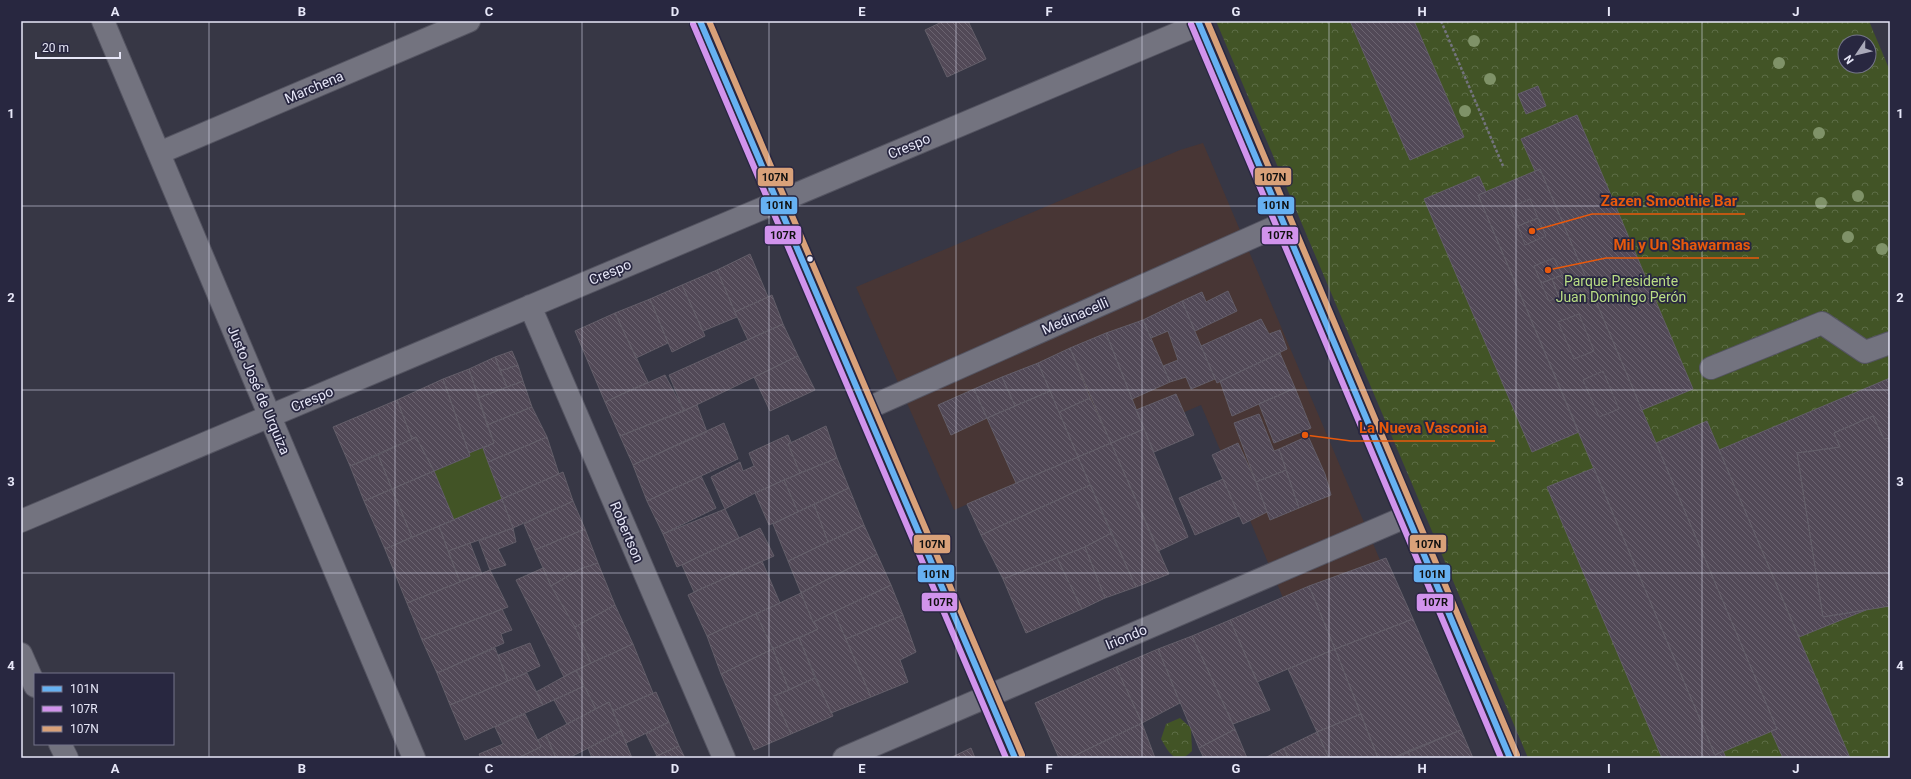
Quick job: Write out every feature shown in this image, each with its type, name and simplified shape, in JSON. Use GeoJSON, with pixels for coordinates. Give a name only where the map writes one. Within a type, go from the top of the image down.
{"type":"FeatureCollection","features":[{"type":"Feature","properties":{"kind":"main road"},"geometry":{"type":"LineString","coordinates":[[1199,22],[1510,758]]}},
{"type":"Feature","properties":{"kind":"street","name":"Justo José de Urquiza"},"geometry":{"type":"LineString","coordinates":[[103,21],[414,758]]}},
{"type":"Feature","properties":{"kind":"street","name":"Marchena"},"geometry":{"type":"LineString","coordinates":[[159,153],[469,21]]}},
{"type":"Feature","properties":{"kind":"street"},"geometry":{"type":"LineString","coordinates":[[700,21],[1015,758]]}},
{"type":"Feature","properties":{"kind":"street","name":"Crespo"},"geometry":{"type":"LineString","coordinates":[[21,521],[778,202],[1199,22]]}},
{"type":"Feature","properties":{"kind":"street","name":"Medinacelli"},"geometry":{"type":"LineString","coordinates":[[866,409],[1284,223]]}},
{"type":"Feature","properties":{"kind":"street","name":"Robertson"},"geometry":{"type":"LineString","coordinates":[[530,306],[724,758]]}},
{"type":"Feature","properties":{"kind":"street"},"geometry":{"type":"LineString","coordinates":[[1711,368],[1822,323],[1865,352],[1890,343]]}},
{"type":"Feature","properties":{"kind":"street","name":"Iriondo"},"geometry":{"type":"LineString","coordinates":[[844,758],[1408,516]]}},
{"type":"Feature","properties":{"kind":"street"},"geometry":{"type":"LineString","coordinates":[[21,654],[34,684]]}},
{"type":"Feature","properties":{"kind":"street"},"geometry":{"type":"LineString","coordinates":[[60,745],[67,758]]}},
{"type":"Feature","properties":{"kind":"path"},"geometry":{"type":"LineString","coordinates":[[1441,21],[1503,166]]}},
{"type":"Feature","properties":{"kind":"shaded area"},"geometry":{"type":"Polygon","coordinates":[[[1203,143],[1464,758],[1338,727],[1201,405],[954,510],[856,287],[1180,150],[1203,143]]]}},
{"type":"Feature","properties":{"kind":"green space","name":"Parque Presidente Juan Domingo Perón"},"geometry":{"type":"Polygon","coordinates":[[[1216,21],[1869,21],[1874,34],[1837,34],[1837,74],[1877,74],[1877,40],[1890,71],[1890,758],[1528,758],[1216,21]]]}},
{"type":"Feature","properties":{"kind":"green space"},"geometry":{"type":"Polygon","coordinates":[[[483,448],[502,499],[454,520],[434,471],[470,456],[469,453],[483,448]]]}},
{"type":"Feature","properties":{"kind":"green space"},"geometry":{"type":"Polygon","coordinates":[[[1180,718],[1191,728],[1192,751],[1182,758],[1177,758],[1170,753],[1161,739],[1166,724],[1180,718]]]}},
{"type":"Feature","properties":{"kind":"building"},"geometry":{"type":"Polygon","coordinates":[[[944,21],[968,21],[986,59],[947,77],[925,30],[944,21]]]}},
{"type":"Feature","properties":{"kind":"building"},"geometry":{"type":"Polygon","coordinates":[[[1350,21],[1414,21],[1464,137],[1410,160],[1350,21]]]}},
{"type":"Feature","properties":{"kind":"building"},"geometry":{"type":"Polygon","coordinates":[[[1538,86],[1546,106],[1526,114],[1518,94],[1538,86]]]}},
{"type":"Feature","properties":{"kind":"building"},"geometry":{"type":"Polygon","coordinates":[[[1577,115],[1693,389],[1642,410],[1540,169],[1535,171],[1521,139],[1577,115]]]}},
{"type":"Feature","properties":{"kind":"building"},"geometry":{"type":"Polygon","coordinates":[[[1540,169],[1777,729],[1715,755],[1478,195],[1540,169]]]}},
{"type":"Feature","properties":{"kind":"building"},"geometry":{"type":"Polygon","coordinates":[[[1479,176],[1486,192],[1478,195],[1579,432],[1532,452],[1424,199],[1479,176]]]}},
{"type":"Feature","properties":{"kind":"building"},"geometry":{"type":"Polygon","coordinates":[[[1530,199],[1538,218],[1518,226],[1510,208],[1530,199]]]}},
{"type":"Feature","properties":{"kind":"building"},"geometry":{"type":"Polygon","coordinates":[[[1538,218],[1546,236],[1525,245],[1518,226],[1538,218]]]}},
{"type":"Feature","properties":{"kind":"building"},"geometry":{"type":"Polygon","coordinates":[[[750,254],[768,297],[735,312],[717,270],[750,254]]]}},
{"type":"Feature","properties":{"kind":"building"},"geometry":{"type":"Polygon","coordinates":[[[1554,258],[1562,275],[1541,283],[1534,266],[1554,258]]]}},
{"type":"Feature","properties":{"kind":"building"},"geometry":{"type":"Polygon","coordinates":[[[717,270],[737,317],[703,331],[682,285],[717,270]]]}},
{"type":"Feature","properties":{"kind":"building"},"geometry":{"type":"Polygon","coordinates":[[[1562,275],[1569,293],[1559,297],[1552,279],[1562,275]]]}},
{"type":"Feature","properties":{"kind":"building"},"geometry":{"type":"Polygon","coordinates":[[[1552,279],[1559,297],[1549,301],[1541,283],[1552,279]]]}},
{"type":"Feature","properties":{"kind":"building"},"geometry":{"type":"Polygon","coordinates":[[[682,285],[705,336],[672,352],[650,299],[682,285]]]}},
{"type":"Feature","properties":{"kind":"building"},"geometry":{"type":"Polygon","coordinates":[[[1228,291],[1237,311],[1195,331],[1182,301],[1202,292],[1206,302],[1228,291]]]}},
{"type":"Feature","properties":{"kind":"building"},"geometry":{"type":"Polygon","coordinates":[[[772,295],[783,324],[748,340],[735,312],[772,295]]]}},
{"type":"Feature","properties":{"kind":"building"},"geometry":{"type":"Polygon","coordinates":[[[650,299],[668,343],[636,358],[615,313],[650,299]]]}},
{"type":"Feature","properties":{"kind":"building"},"geometry":{"type":"Polygon","coordinates":[[[1182,301],[1215,379],[1191,389],[1186,377],[1170,382],[1163,366],[1178,360],[1168,331],[1151,338],[1143,320],[1182,301]]]}},
{"type":"Feature","properties":{"kind":"building"},"geometry":{"type":"Polygon","coordinates":[[[615,313],[648,382],[605,402],[575,331],[615,313]]]}},
{"type":"Feature","properties":{"kind":"building"},"geometry":{"type":"Polygon","coordinates":[[[1579,314],[1594,351],[1574,359],[1558,322],[1579,314]]]}},
{"type":"Feature","properties":{"kind":"building"},"geometry":{"type":"Polygon","coordinates":[[[1261,319],[1269,334],[1280,330],[1287,349],[1217,383],[1201,346],[1261,319]]]}},
{"type":"Feature","properties":{"kind":"building"},"geometry":{"type":"Polygon","coordinates":[[[1143,320],[1170,382],[1132,399],[1106,333],[1143,320]]]}},
{"type":"Feature","properties":{"kind":"building"},"geometry":{"type":"Polygon","coordinates":[[[783,324],[798,356],[684,411],[669,375],[783,324]]]}},
{"type":"Feature","properties":{"kind":"building"},"geometry":{"type":"Polygon","coordinates":[[[1106,333],[1144,429],[1111,443],[1070,348],[1106,333]]]}},
{"type":"Feature","properties":{"kind":"building"},"geometry":{"type":"Polygon","coordinates":[[[1070,348],[1090,398],[1059,412],[1038,363],[1070,348]]]}},
{"type":"Feature","properties":{"kind":"building"},"geometry":{"type":"Polygon","coordinates":[[[512,351],[518,365],[500,371],[495,357],[512,351]]]}},
{"type":"Feature","properties":{"kind":"building"},"geometry":{"type":"Polygon","coordinates":[[[1280,353],[1295,388],[1232,416],[1220,381],[1280,353]]]}},
{"type":"Feature","properties":{"kind":"building"},"geometry":{"type":"Polygon","coordinates":[[[798,356],[815,390],[770,411],[754,377],[798,356]]]}},
{"type":"Feature","properties":{"kind":"building"},"geometry":{"type":"Polygon","coordinates":[[[495,357],[507,387],[478,398],[469,369],[495,357]]]}},
{"type":"Feature","properties":{"kind":"building"},"geometry":{"type":"Polygon","coordinates":[[[1038,363],[1050,391],[1015,406],[1002,377],[1038,363]]]}},
{"type":"Feature","properties":{"kind":"building"},"geometry":{"type":"Polygon","coordinates":[[[518,365],[523,381],[507,387],[500,371],[518,365]]]}},
{"type":"Feature","properties":{"kind":"building"},"geometry":{"type":"Polygon","coordinates":[[[469,369],[494,443],[469,453],[443,379],[469,369]]]}},
{"type":"Feature","properties":{"kind":"building"},"geometry":{"type":"Polygon","coordinates":[[[1603,371],[1619,409],[1599,417],[1583,380],[1603,371]]]}},
{"type":"Feature","properties":{"kind":"building"},"geometry":{"type":"Polygon","coordinates":[[[665,375],[684,411],[620,436],[605,402],[665,375]]]}},
{"type":"Feature","properties":{"kind":"building"},"geometry":{"type":"Polygon","coordinates":[[[1002,377],[1015,406],[987,418],[974,389],[1002,377]]]}},
{"type":"Feature","properties":{"kind":"building"},"geometry":{"type":"Polygon","coordinates":[[[1890,378],[1890,438],[1884,439],[1873,416],[1834,433],[1840,447],[1797,453],[1823,617],[1866,610],[1799,637],[1719,450],[1890,378]]]}},
{"type":"Feature","properties":{"kind":"building"},"geometry":{"type":"Polygon","coordinates":[[[443,379],[470,456],[434,471],[416,437],[412,439],[397,400],[443,379]]]}},
{"type":"Feature","properties":{"kind":"building"},"geometry":{"type":"Polygon","coordinates":[[[523,381],[532,407],[487,425],[478,398],[523,381]]]}},
{"type":"Feature","properties":{"kind":"building"},"geometry":{"type":"Polygon","coordinates":[[[1295,388],[1311,428],[1274,443],[1259,404],[1295,388]]]}},
{"type":"Feature","properties":{"kind":"building"},"geometry":{"type":"Polygon","coordinates":[[[974,389],[987,418],[951,435],[938,405],[974,389]]]}},
{"type":"Feature","properties":{"kind":"building"},"geometry":{"type":"Polygon","coordinates":[[[1050,391],[1078,457],[1016,483],[987,418],[1050,391]]]}},
{"type":"Feature","properties":{"kind":"building"},"geometry":{"type":"Polygon","coordinates":[[[1176,394],[1194,435],[1154,452],[1136,410],[1176,394]]]}},
{"type":"Feature","properties":{"kind":"building"},"geometry":{"type":"Polygon","coordinates":[[[1090,398],[1111,443],[1078,457],[1059,412],[1090,398]]]}},
{"type":"Feature","properties":{"kind":"building"},"geometry":{"type":"Polygon","coordinates":[[[397,400],[412,439],[350,466],[333,427],[397,400]]]}},
{"type":"Feature","properties":{"kind":"building"},"geometry":{"type":"Polygon","coordinates":[[[697,405],[707,432],[633,465],[620,436],[697,405]]]}},
{"type":"Feature","properties":{"kind":"building"},"geometry":{"type":"Polygon","coordinates":[[[532,407],[547,437],[488,462],[483,448],[494,443],[487,425],[532,407]]]}},
{"type":"Feature","properties":{"kind":"building"},"geometry":{"type":"Polygon","coordinates":[[[1259,414],[1274,451],[1279,449],[1286,470],[1256,482],[1234,423],[1259,414]]]}},
{"type":"Feature","properties":{"kind":"building"},"geometry":{"type":"Polygon","coordinates":[[[1873,416],[1884,439],[1890,438],[1890,606],[1823,617],[1797,453],[1840,447],[1834,433],[1873,416]]]}},
{"type":"Feature","properties":{"kind":"building"},"geometry":{"type":"Polygon","coordinates":[[[1707,421],[1850,758],[1783,758],[1771,731],[1777,729],[1656,443],[1707,421]]]}},
{"type":"Feature","properties":{"kind":"building"},"geometry":{"type":"Polygon","coordinates":[[[724,423],[738,459],[647,501],[633,465],[724,423]]]}},
{"type":"Feature","properties":{"kind":"building"},"geometry":{"type":"Polygon","coordinates":[[[826,426],[837,458],[800,473],[788,444],[826,426]]]}},
{"type":"Feature","properties":{"kind":"building"},"geometry":{"type":"Polygon","coordinates":[[[1144,429],[1188,537],[1158,551],[1111,443],[1144,429]]]}},
{"type":"Feature","properties":{"kind":"building"},"geometry":{"type":"Polygon","coordinates":[[[788,435],[791,442],[788,444],[800,473],[755,493],[725,509],[711,477],[740,462],[743,471],[754,466],[749,453],[788,435]]]}},
{"type":"Feature","properties":{"kind":"building"},"geometry":{"type":"Polygon","coordinates":[[[1308,436],[1325,474],[1331,495],[1299,508],[1279,449],[1308,436]]]}},
{"type":"Feature","properties":{"kind":"building"},"geometry":{"type":"Polygon","coordinates":[[[416,437],[434,471],[392,489],[378,455],[416,437]]]}},
{"type":"Feature","properties":{"kind":"building"},"geometry":{"type":"Polygon","coordinates":[[[547,437],[559,474],[502,499],[488,462],[547,437]]]}},
{"type":"Feature","properties":{"kind":"building"},"geometry":{"type":"Polygon","coordinates":[[[1111,443],[1169,574],[1136,587],[1078,457],[1111,443]]]}},
{"type":"Feature","properties":{"kind":"building"},"geometry":{"type":"Polygon","coordinates":[[[1238,443],[1256,482],[1267,512],[1243,524],[1212,455],[1238,443]]]}},
{"type":"Feature","properties":{"kind":"building"},"geometry":{"type":"Polygon","coordinates":[[[378,455],[392,489],[364,501],[350,466],[378,455]]]}},
{"type":"Feature","properties":{"kind":"building"},"geometry":{"type":"Polygon","coordinates":[[[1078,457],[1090,485],[981,535],[967,504],[1078,457]]]}},
{"type":"Feature","properties":{"kind":"building"},"geometry":{"type":"Polygon","coordinates":[[[837,458],[849,488],[798,512],[784,480],[837,458]]]}},
{"type":"Feature","properties":{"kind":"building"},"geometry":{"type":"Polygon","coordinates":[[[1594,468],[1715,755],[1723,751],[1726,758],[1662,758],[1547,487],[1594,468]]]}},
{"type":"Feature","properties":{"kind":"building"},"geometry":{"type":"Polygon","coordinates":[[[1286,470],[1299,508],[1270,520],[1256,482],[1286,470]]]}},
{"type":"Feature","properties":{"kind":"building"},"geometry":{"type":"Polygon","coordinates":[[[434,471],[454,520],[412,537],[392,489],[434,471]]]}},
{"type":"Feature","properties":{"kind":"building"},"geometry":{"type":"Polygon","coordinates":[[[563,472],[573,501],[513,528],[502,499],[563,472]]]}},
{"type":"Feature","properties":{"kind":"building"},"geometry":{"type":"Polygon","coordinates":[[[701,476],[716,508],[663,534],[647,501],[701,476]]]}},
{"type":"Feature","properties":{"kind":"building"},"geometry":{"type":"Polygon","coordinates":[[[1223,479],[1239,516],[1195,535],[1179,498],[1223,479]]]}},
{"type":"Feature","properties":{"kind":"building"},"geometry":{"type":"Polygon","coordinates":[[[784,480],[798,512],[769,525],[755,493],[784,480]]]}},
{"type":"Feature","properties":{"kind":"building"},"geometry":{"type":"Polygon","coordinates":[[[1090,485],[1111,533],[1085,547],[1003,579],[981,535],[1090,485]]]}},
{"type":"Feature","properties":{"kind":"building"},"geometry":{"type":"Polygon","coordinates":[[[849,488],[864,525],[828,542],[814,504],[849,488]]]}},
{"type":"Feature","properties":{"kind":"building"},"geometry":{"type":"Polygon","coordinates":[[[392,489],[412,537],[385,549],[364,501],[392,489]]]}},
{"type":"Feature","properties":{"kind":"building"},"geometry":{"type":"Polygon","coordinates":[[[502,499],[513,528],[448,551],[439,526],[502,499]]]}},
{"type":"Feature","properties":{"kind":"building"},"geometry":{"type":"Polygon","coordinates":[[[573,501],[585,529],[535,550],[524,524],[573,501]]]}},
{"type":"Feature","properties":{"kind":"building"},"geometry":{"type":"Polygon","coordinates":[[[814,504],[828,542],[788,561],[773,524],[814,504]]]}},
{"type":"Feature","properties":{"kind":"building"},"geometry":{"type":"Polygon","coordinates":[[[725,509],[739,538],[677,567],[663,534],[725,509]]]}},
{"type":"Feature","properties":{"kind":"building"},"geometry":{"type":"Polygon","coordinates":[[[864,525],[877,554],[801,593],[788,561],[864,525]]]}},
{"type":"Feature","properties":{"kind":"building"},"geometry":{"type":"Polygon","coordinates":[[[439,526],[460,582],[407,603],[385,549],[439,526]]]}},
{"type":"Feature","properties":{"kind":"building"},"geometry":{"type":"Polygon","coordinates":[[[513,528],[516,542],[498,549],[506,565],[490,570],[479,541],[513,528]]]}},
{"type":"Feature","properties":{"kind":"building"},"geometry":{"type":"Polygon","coordinates":[[[760,528],[774,556],[694,592],[682,565],[760,528]]]}},
{"type":"Feature","properties":{"kind":"building"},"geometry":{"type":"Polygon","coordinates":[[[585,529],[598,563],[580,569],[551,586],[535,550],[585,529]]]}},
{"type":"Feature","properties":{"kind":"building"},"geometry":{"type":"Polygon","coordinates":[[[1111,533],[1136,587],[1105,598],[1085,547],[1111,533]]]}},
{"type":"Feature","properties":{"kind":"building"},"geometry":{"type":"Polygon","coordinates":[[[470,543],[482,574],[460,582],[448,551],[470,543]]]}},
{"type":"Feature","properties":{"kind":"building"},"geometry":{"type":"Polygon","coordinates":[[[1085,547],[1105,598],[1082,609],[1057,558],[1085,547]]]}},
{"type":"Feature","properties":{"kind":"building"},"geometry":{"type":"Polygon","coordinates":[[[877,554],[891,585],[813,622],[801,593],[877,554]]]}},
{"type":"Feature","properties":{"kind":"building"},"geometry":{"type":"Polygon","coordinates":[[[1057,558],[1082,609],[1026,633],[1003,579],[1057,558]]]}},
{"type":"Feature","properties":{"kind":"building"},"geometry":{"type":"Polygon","coordinates":[[[1386,558],[1413,619],[1335,649],[1309,586],[1386,558]]]}},
{"type":"Feature","properties":{"kind":"building"},"geometry":{"type":"Polygon","coordinates":[[[762,561],[780,603],[707,636],[688,595],[762,561]]]}},
{"type":"Feature","properties":{"kind":"building"},"geometry":{"type":"Polygon","coordinates":[[[598,563],[615,605],[575,627],[551,586],[580,569],[598,563]]]}},
{"type":"Feature","properties":{"kind":"building"},"geometry":{"type":"Polygon","coordinates":[[[543,568],[551,586],[575,627],[591,663],[564,677],[516,580],[543,568]]]}},
{"type":"Feature","properties":{"kind":"building"},"geometry":{"type":"Polygon","coordinates":[[[490,570],[508,607],[422,640],[407,603],[490,570]]]}},
{"type":"Feature","properties":{"kind":"building"},"geometry":{"type":"Polygon","coordinates":[[[891,585],[903,615],[846,639],[834,612],[891,585]]]}},
{"type":"Feature","properties":{"kind":"building"},"geometry":{"type":"Polygon","coordinates":[[[1309,586],[1335,649],[1257,682],[1230,620],[1309,586]]]}},
{"type":"Feature","properties":{"kind":"building"},"geometry":{"type":"Polygon","coordinates":[[[801,593],[813,622],[818,629],[773,649],[756,614],[801,593]]]}},
{"type":"Feature","properties":{"kind":"building"},"geometry":{"type":"Polygon","coordinates":[[[615,605],[633,644],[591,663],[575,627],[615,605]]]}},
{"type":"Feature","properties":{"kind":"building"},"geometry":{"type":"Polygon","coordinates":[[[502,609],[512,630],[501,634],[504,643],[437,673],[422,640],[502,609]]]}},
{"type":"Feature","properties":{"kind":"building"},"geometry":{"type":"Polygon","coordinates":[[[834,612],[871,697],[831,713],[799,638],[818,629],[813,622],[834,612]]]}},
{"type":"Feature","properties":{"kind":"building"},"geometry":{"type":"Polygon","coordinates":[[[756,614],[773,649],[721,674],[707,636],[756,614]]]}},
{"type":"Feature","properties":{"kind":"building"},"geometry":{"type":"Polygon","coordinates":[[[903,615],[916,652],[900,660],[908,682],[871,697],[846,639],[903,615]]]}},
{"type":"Feature","properties":{"kind":"building"},"geometry":{"type":"Polygon","coordinates":[[[1413,619],[1461,730],[1395,758],[1378,758],[1335,649],[1413,619]]]}},
{"type":"Feature","properties":{"kind":"building"},"geometry":{"type":"Polygon","coordinates":[[[1230,620],[1270,710],[1233,724],[1192,636],[1230,620]]]}},
{"type":"Feature","properties":{"kind":"building"},"geometry":{"type":"Polygon","coordinates":[[[1192,636],[1235,729],[1199,748],[1158,649],[1192,636]]]}},
{"type":"Feature","properties":{"kind":"building"},"geometry":{"type":"Polygon","coordinates":[[[799,638],[815,678],[789,690],[773,649],[799,638]]]}},
{"type":"Feature","properties":{"kind":"building"},"geometry":{"type":"Polygon","coordinates":[[[530,643],[540,666],[508,681],[498,655],[530,643]]]}},
{"type":"Feature","properties":{"kind":"building"},"geometry":{"type":"Polygon","coordinates":[[[633,644],[653,693],[613,711],[609,702],[596,709],[576,670],[633,644]]]}},
{"type":"Feature","properties":{"kind":"building"},"geometry":{"type":"Polygon","coordinates":[[[495,648],[508,681],[450,705],[437,673],[495,648]]]}},
{"type":"Feature","properties":{"kind":"building"},"geometry":{"type":"Polygon","coordinates":[[[773,649],[789,690],[774,696],[791,734],[754,750],[721,674],[773,649]]]}},
{"type":"Feature","properties":{"kind":"building"},"geometry":{"type":"Polygon","coordinates":[[[1158,649],[1180,703],[1142,723],[1116,667],[1158,649]]]}},
{"type":"Feature","properties":{"kind":"building"},"geometry":{"type":"Polygon","coordinates":[[[1335,649],[1361,714],[1317,732],[1288,669],[1335,649]]]}},
{"type":"Feature","properties":{"kind":"building"},"geometry":{"type":"Polygon","coordinates":[[[1116,667],[1142,723],[1070,758],[1059,758],[1035,703],[1116,667]]]}},
{"type":"Feature","properties":{"kind":"building"},"geometry":{"type":"Polygon","coordinates":[[[576,670],[584,686],[543,705],[536,692],[576,670]]]}},
{"type":"Feature","properties":{"kind":"building"},"geometry":{"type":"Polygon","coordinates":[[[527,673],[543,705],[465,740],[450,705],[527,673]]]}},
{"type":"Feature","properties":{"kind":"building"},"geometry":{"type":"Polygon","coordinates":[[[815,678],[833,716],[791,734],[774,696],[815,678]]]}},
{"type":"Feature","properties":{"kind":"building"},"geometry":{"type":"Polygon","coordinates":[[[584,686],[596,709],[567,724],[554,700],[584,686]]]}},
{"type":"Feature","properties":{"kind":"building"},"geometry":{"type":"Polygon","coordinates":[[[656,692],[669,722],[626,743],[613,711],[656,692]]]}},
{"type":"Feature","properties":{"kind":"building"},"geometry":{"type":"Polygon","coordinates":[[[609,702],[621,731],[569,758],[556,758],[546,735],[609,702]]]}},
{"type":"Feature","properties":{"kind":"building"},"geometry":{"type":"Polygon","coordinates":[[[525,714],[541,747],[518,758],[481,758],[479,754],[503,744],[495,727],[525,714]]]}},
{"type":"Feature","properties":{"kind":"building"},"geometry":{"type":"Polygon","coordinates":[[[1361,714],[1378,758],[1329,758],[1317,732],[1361,714]]]}},
{"type":"Feature","properties":{"kind":"building"},"geometry":{"type":"Polygon","coordinates":[[[669,722],[679,746],[657,756],[646,734],[669,722]]]}},
{"type":"Feature","properties":{"kind":"building"},"geometry":{"type":"Polygon","coordinates":[[[1142,723],[1155,758],[1070,758],[1142,723]]]}},
{"type":"Feature","properties":{"kind":"building"},"geometry":{"type":"Polygon","coordinates":[[[1235,729],[1247,758],[1204,758],[1199,748],[1235,729]]]}},
{"type":"Feature","properties":{"kind":"building"},"geometry":{"type":"Polygon","coordinates":[[[1461,730],[1473,758],[1411,758],[1408,751],[1461,730]]]}},
{"type":"Feature","properties":{"kind":"building"},"geometry":{"type":"Polygon","coordinates":[[[621,731],[632,758],[592,758],[588,748],[621,731]]]}},
{"type":"Feature","properties":{"kind":"building"},"geometry":{"type":"Polygon","coordinates":[[[1317,732],[1329,758],[1288,758],[1284,748],[1317,732]]]}},
{"type":"Feature","properties":{"kind":"building"},"geometry":{"type":"Polygon","coordinates":[[[546,735],[556,758],[518,758],[541,747],[538,740],[546,735]]]}},
{"type":"Feature","properties":{"kind":"building"},"geometry":{"type":"Polygon","coordinates":[[[679,746],[685,758],[653,758],[657,756],[679,746]]]}},
{"type":"Feature","properties":{"kind":"building"},"geometry":{"type":"Polygon","coordinates":[[[971,748],[975,758],[950,758],[971,748]]]}},
{"type":"Feature","properties":{"kind":"building"},"geometry":{"type":"Polygon","coordinates":[[[1284,748],[1288,758],[1265,758],[1284,748]]]}},
{"type":"Feature","properties":{"kind":"building"},"geometry":{"type":"Polygon","coordinates":[[[1408,751],[1411,758],[1393,758],[1408,751]]]}},
{"type":"Feature","properties":{"kind":"transit line","name":"101N"},"geometry":{"type":"LineString","coordinates":[[700,21],[1015,758]]}},
{"type":"Feature","properties":{"kind":"transit line","name":"107N"},"geometry":{"type":"LineString","coordinates":[[709,21],[1022,755]]}},
{"type":"Feature","properties":{"kind":"transit line","name":"101N"},"geometry":{"type":"LineString","coordinates":[[1198,21],[1510,758]]}},
{"type":"Feature","properties":{"kind":"transit line","name":"107N"},"geometry":{"type":"LineString","coordinates":[[1207,21],[1517,755]]}},
{"type":"Feature","properties":{"kind":"transit line","name":"107R"},"geometry":{"type":"LineString","coordinates":[[693,24],[1006,758]]}},
{"type":"Feature","properties":{"kind":"transit line","name":"107R"},"geometry":{"type":"LineString","coordinates":[[1191,24],[1501,758]]}},
{"type":"Feature","properties":{"kind":"place","name":"Zazen Smoothie Bar"},"geometry":{"type":"Point","coordinates":[1532,231]}},
{"type":"Feature","properties":{"kind":"place","name":"Mil y Un Shawarmas"},"geometry":{"type":"Point","coordinates":[1548,270]}},
{"type":"Feature","properties":{"kind":"place","name":"La Nueva Vasconia"},"geometry":{"type":"Point","coordinates":[1305,435]}}]}
